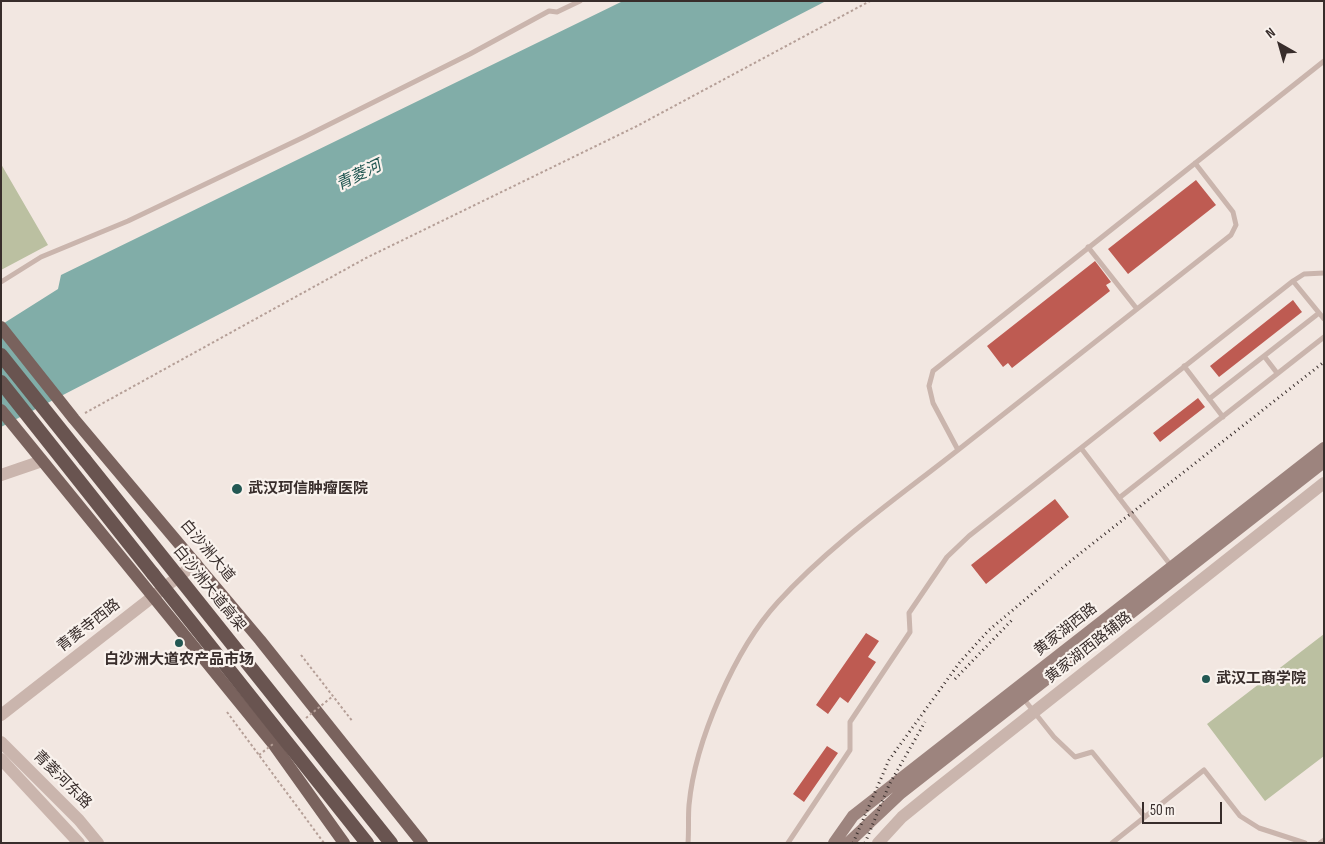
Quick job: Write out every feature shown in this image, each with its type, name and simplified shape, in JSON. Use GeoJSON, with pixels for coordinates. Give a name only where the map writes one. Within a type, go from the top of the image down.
{"type":"FeatureCollection","features":[{"type":"Feature","properties":{"kind":"highway","name":"白沙洲大道高架"},"geometry":{"type":"LineString","coordinates":[[1,355],[391,843]]}},
{"type":"Feature","properties":{"kind":"highway"},"geometry":{"type":"LineString","coordinates":[[1,382],[367,843]]}},
{"type":"Feature","properties":{"kind":"main road","name":"白沙洲大道"},"geometry":{"type":"LineString","coordinates":[[1,327],[71,415],[260,640],[422,843]]}},
{"type":"Feature","properties":{"kind":"main road"},"geometry":{"type":"LineString","coordinates":[[1,410],[274,745],[344,843]]}},
{"type":"Feature","properties":{"kind":"main road","name":"黄家湖西路"},"geometry":{"type":"LineString","coordinates":[[834,843],[854,816],[1324,448]]}},
{"type":"Feature","properties":{"kind":"main road","name":"黄家湖西路"},"geometry":{"type":"LineString","coordinates":[[848,843],[901,793],[1324,462]]}},
{"type":"Feature","properties":{"kind":"street"},"geometry":{"type":"LineString","coordinates":[[1,475],[42,461]]}},
{"type":"Feature","properties":{"kind":"street","name":"黄家湖西路辅路"},"geometry":{"type":"LineString","coordinates":[[878,843],[902,817],[1324,483]]}},
{"type":"Feature","properties":{"kind":"street","name":"青菱寺西路"},"geometry":{"type":"LineString","coordinates":[[1,715],[196,564]]}},
{"type":"Feature","properties":{"kind":"street","name":"青菱河东路"},"geometry":{"type":"LineString","coordinates":[[1,742],[79,820],[98,843]]}},
{"type":"Feature","properties":{"kind":"street","name":"青菱河东路"},"geometry":{"type":"LineString","coordinates":[[1,759],[79,843]]}},
{"type":"Feature","properties":{"kind":"lane"},"geometry":{"type":"LineString","coordinates":[[1,282],[41,257],[211,182],[470,54],[549,11],[558,12],[580,1]]}},
{"type":"Feature","properties":{"kind":"lane"},"geometry":{"type":"LineString","coordinates":[[958,450],[933,404],[929,386],[933,371],[1324,61]]}},
{"type":"Feature","properties":{"kind":"lane"},"geometry":{"type":"LineString","coordinates":[[688,843],[690,804],[700,752],[731,673],[752,638],[777,603],[830,551],[1231,235],[1236,225],[1233,212],[1195,163]]}},
{"type":"Feature","properties":{"kind":"lane"},"geometry":{"type":"LineString","coordinates":[[1088,247],[1137,309]]}},
{"type":"Feature","properties":{"kind":"lane"},"geometry":{"type":"LineString","coordinates":[[788,843],[850,750],[850,722],[910,632],[909,613],[947,557],[969,536],[1293,282],[1304,274],[1324,273]]}},
{"type":"Feature","properties":{"kind":"lane"},"geometry":{"type":"LineString","coordinates":[[1293,282],[1324,319]]}},
{"type":"Feature","properties":{"kind":"lane"},"geometry":{"type":"LineString","coordinates":[[1209,399],[1319,313]]}},
{"type":"Feature","properties":{"kind":"lane"},"geometry":{"type":"LineString","coordinates":[[1119,498],[1324,337]]}},
{"type":"Feature","properties":{"kind":"lane"},"geometry":{"type":"LineString","coordinates":[[1264,356],[1277,373]]}},
{"type":"Feature","properties":{"kind":"lane"},"geometry":{"type":"LineString","coordinates":[[1184,366],[1223,416]]}},
{"type":"Feature","properties":{"kind":"lane"},"geometry":{"type":"LineString","coordinates":[[1081,448],[1173,567]]}},
{"type":"Feature","properties":{"kind":"lane"},"geometry":{"type":"LineString","coordinates":[[1022,698],[1054,737],[1075,757],[1092,752],[1145,817]]}},
{"type":"Feature","properties":{"kind":"lane"},"geometry":{"type":"LineString","coordinates":[[1112,843],[1204,770],[1240,816],[1259,828],[1305,843]]}},
{"type":"Feature","properties":{"kind":"lane"},"geometry":{"type":"LineString","coordinates":[[1320,843],[1324,840]]}},
{"type":"Feature","properties":{"kind":"path"},"geometry":{"type":"LineString","coordinates":[[71,415],[366,258],[637,126],[870,1]]}},
{"type":"Feature","properties":{"kind":"path"},"geometry":{"type":"LineString","coordinates":[[301,655],[353,722]]}},
{"type":"Feature","properties":{"kind":"path"},"geometry":{"type":"LineString","coordinates":[[227,712],[324,843]]}},
{"type":"Feature","properties":{"kind":"green space"},"geometry":{"type":"Polygon","coordinates":[[[1,164],[48,245],[1,270],[1,164]]]}},
{"type":"Feature","properties":{"kind":"green space"},"geometry":{"type":"Polygon","coordinates":[[[1324,634],[1324,756],[1265,801],[1207,724],[1324,634]]]}},
{"type":"Feature","properties":{"kind":"water","name":"青菱河"},"geometry":{"type":"Polygon","coordinates":[[[623,1],[826,1],[1,427],[1,325],[58,289],[61,275],[623,1]]]}},
{"type":"Feature","properties":{"kind":"building"},"geometry":{"type":"Polygon","coordinates":[[[1196,180],[1216,205],[1128,274],[1108,249],[1196,180]]]}},
{"type":"Feature","properties":{"kind":"building"},"geometry":{"type":"Polygon","coordinates":[[[1095,261],[1111,282],[1106,285],[1110,291],[1012,368],[1008,363],[1003,367],[987,346],[1095,261]]]}},
{"type":"Feature","properties":{"kind":"building"},"geometry":{"type":"Polygon","coordinates":[[[1293,300],[1302,312],[1219,377],[1210,366],[1293,300]]]}},
{"type":"Feature","properties":{"kind":"building"},"geometry":{"type":"Polygon","coordinates":[[[1198,398],[1205,407],[1160,442],[1153,433],[1198,398]]]}},
{"type":"Feature","properties":{"kind":"building"},"geometry":{"type":"Polygon","coordinates":[[[1055,499],[1069,517],[986,584],[971,565],[1055,499]]]}},
{"type":"Feature","properties":{"kind":"building"},"geometry":{"type":"Polygon","coordinates":[[[866,633],[879,641],[868,657],[876,662],[848,703],[840,697],[828,714],[816,705],[866,633]]]}},
{"type":"Feature","properties":{"kind":"building"},"geometry":{"type":"Polygon","coordinates":[[[827,746],[838,753],[804,802],[793,794],[827,746]]]}},
{"type":"Feature","properties":{"kind":"railway"},"geometry":{"type":"LineString","coordinates":[[853,843],[889,760],[960,662],[988,631],[1073,559],[1324,362]]}},
{"type":"Feature","properties":{"kind":"railway"},"geometry":{"type":"LineString","coordinates":[[955,679],[1012,620]]}},
{"type":"Feature","properties":{"kind":"railway"},"geometry":{"type":"LineString","coordinates":[[865,843],[889,785],[925,722]]}},
{"type":"Feature","properties":{"kind":"place","name":"武汉珂信肿瘤医院"},"geometry":{"type":"Point","coordinates":[237,489]}},
{"type":"Feature","properties":{"kind":"place","name":"白沙洲大道农产品市场"},"geometry":{"type":"Point","coordinates":[179,643]}},
{"type":"Feature","properties":{"kind":"place","name":"武汉工商学院"},"geometry":{"type":"Point","coordinates":[1206,679]}}]}
